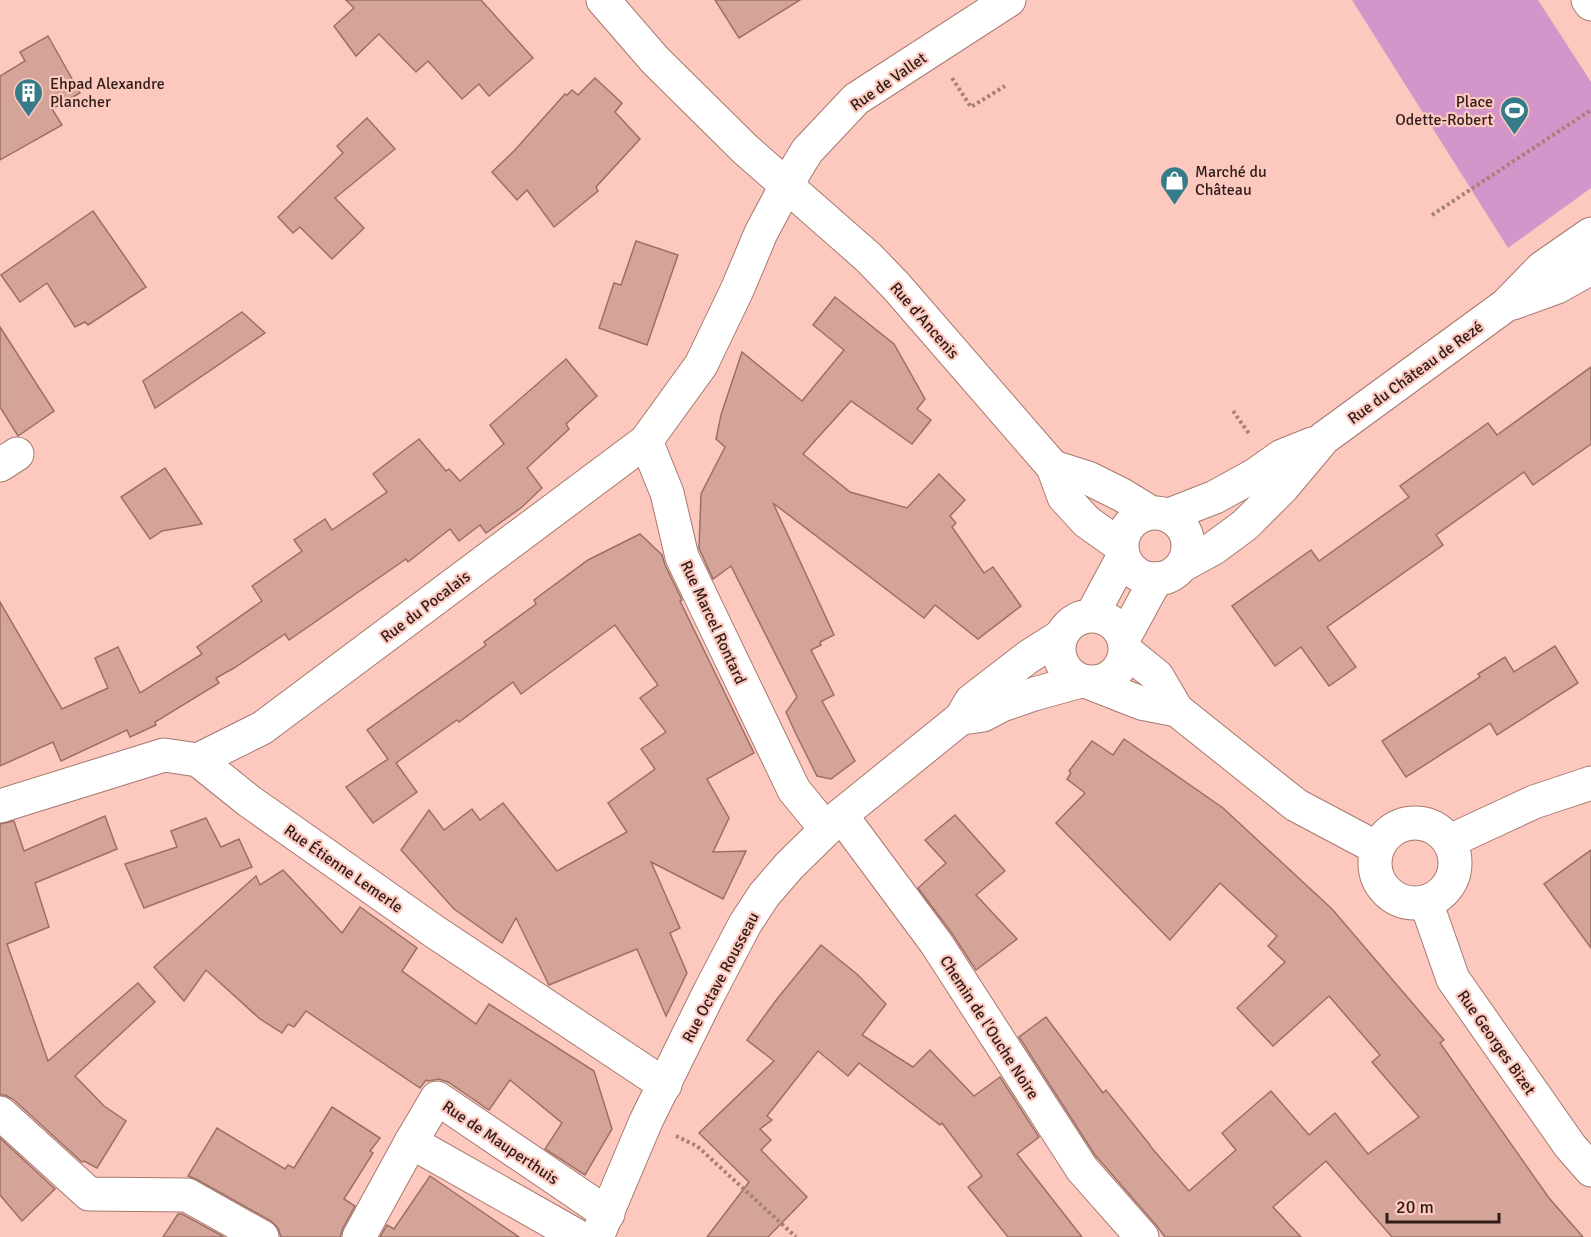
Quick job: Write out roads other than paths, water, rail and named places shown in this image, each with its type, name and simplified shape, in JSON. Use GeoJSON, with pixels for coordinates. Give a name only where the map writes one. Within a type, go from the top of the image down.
{"type":"FeatureCollection","features":[{"type":"Feature","properties":{"kind":"street","name":"Rue d'Ancenis"},"geometry":{"type":"LineString","coordinates":[[603,0],[655,60],[745,149],[869,258],[896,286],[1053,467],[1064,497],[1087,522],[1122,552]]}},
{"type":"Feature","properties":{"kind":"street","name":"Rue de Vallet"},"geometry":{"type":"LineString","coordinates":[[787,184],[807,150],[856,99],[1009,0]]}},
{"type":"Feature","properties":{"kind":"street"},"geometry":{"type":"LineString","coordinates":[[1588,0],[1591,4]]}},
{"type":"Feature","properties":{"kind":"street"},"geometry":{"type":"LineString","coordinates":[[646,441],[701,365],[737,290],[760,234],[787,184]]}},
{"type":"Feature","properties":{"kind":"street","name":"Rue du Château de Rezé"},"geometry":{"type":"LineString","coordinates":[[1159,513],[1215,497],[1255,475],[1282,456],[1324,438],[1506,306],[1542,268],[1591,234]]}},
{"type":"Feature","properties":{"kind":"street","name":"Rue du Château de Rezé"},"geometry":{"type":"LineString","coordinates":[[1506,306],[1557,287],[1591,268]]}},
{"type":"Feature","properties":{"kind":"street","name":"Rue du Château de Rezé"},"geometry":{"type":"LineString","coordinates":[[1169,572],[1214,548],[1245,525],[1282,487],[1324,438]]}},
{"type":"Feature","properties":{"kind":"street","name":"Rue du Pocalais"},"geometry":{"type":"LineString","coordinates":[[198,760],[262,728],[646,441]]}},
{"type":"Feature","properties":{"kind":"street","name":"Rue Marcel Rontard"},"geometry":{"type":"LineString","coordinates":[[646,441],[667,493],[682,557],[794,790],[833,822]]}},
{"type":"Feature","properties":{"kind":"street"},"geometry":{"type":"LineString","coordinates":[[1053,467],[1088,478],[1178,521],[1185,531],[1188,542],[1188,554],[1169,572],[1125,644],[1124,661],[1119,670],[1101,682],[1086,682]]}},
{"type":"Feature","properties":{"kind":"street"},"geometry":{"type":"LineString","coordinates":[[1092,615],[1122,552],[1123,534],[1129,524],[1139,516],[1159,513]]}},
{"type":"Feature","properties":{"kind":"street"},"geometry":{"type":"LineString","coordinates":[[1122,552],[1128,566],[1136,574],[1145,578],[1169,572]]}},
{"type":"Feature","properties":{"kind":"street"},"geometry":{"type":"LineString","coordinates":[[1178,710],[1141,703],[1071,675],[1064,668],[1060,658],[1061,636],[1066,628],[1073,621],[1092,615],[1112,622],[1119,629],[1125,644],[1157,676],[1178,710],[1296,805],[1377,848]]}},
{"type":"Feature","properties":{"kind":"street","name":"Rue Octave Rousseau"},"geometry":{"type":"LineString","coordinates":[[602,1226],[646,1121],[745,924],[764,895],[833,822],[961,718],[971,701],[1028,657],[1061,636]]}},
{"type":"Feature","properties":{"kind":"street","name":"Rue Octave Rousseau"},"geometry":{"type":"LineString","coordinates":[[961,718],[983,715],[1002,705],[1056,687],[1086,682]]}},
{"type":"Feature","properties":{"kind":"street"},"geometry":{"type":"LineString","coordinates":[[0,806],[164,755],[198,760]]}},
{"type":"Feature","properties":{"kind":"street","name":"Rue Étienne Lemerle"},"geometry":{"type":"LineString","coordinates":[[198,760],[249,801],[435,932],[665,1084]]}},
{"type":"Feature","properties":{"kind":"street"},"geometry":{"type":"LineString","coordinates":[[1450,841],[1534,802],[1591,783]]}},
{"type":"Feature","properties":{"kind":"street","name":"Chemin de l'Ouche Noire"},"geometry":{"type":"LineString","coordinates":[[833,822],[936,943],[1082,1169],[1142,1237]]}},
{"type":"Feature","properties":{"kind":"street"},"geometry":{"type":"LineString","coordinates":[[1411,822],[1426,823],[1439,830],[1450,841],[1455,852],[1454,877],[1447,889],[1438,897],[1426,902],[1411,903],[1397,899],[1385,890],[1377,877],[1375,863],[1377,848],[1385,836],[1397,826],[1411,822]]}},
{"type":"Feature","properties":{"kind":"street","name":"Rue Georges Bizet"},"geometry":{"type":"LineString","coordinates":[[1426,902],[1453,979],[1570,1146],[1591,1170]]}},
{"type":"Feature","properties":{"kind":"street","name":"Rue de Mauperthuis"},"geometry":{"type":"LineString","coordinates":[[359,1237],[437,1098],[602,1226]]}},
{"type":"Feature","properties":{"kind":"street"},"geometry":{"type":"LineString","coordinates":[[0,1113],[89,1194],[187,1195],[262,1237]]}},
{"type":"Feature","properties":{"kind":"street"},"geometry":{"type":"LineString","coordinates":[[411,1142],[579,1237]]}},
{"type":"Feature","properties":{"kind":"place","name":"Ehpad Alexandre Plancher"},"geometry":{"type":"Point","coordinates":[29,118]}},
{"type":"Feature","properties":{"kind":"place","name":"Place Odette-Robert"},"geometry":{"type":"Point","coordinates":[1514,136]}},
{"type":"Feature","properties":{"kind":"place","name":"Marché du Château"},"geometry":{"type":"Point","coordinates":[1174,206]}}]}
